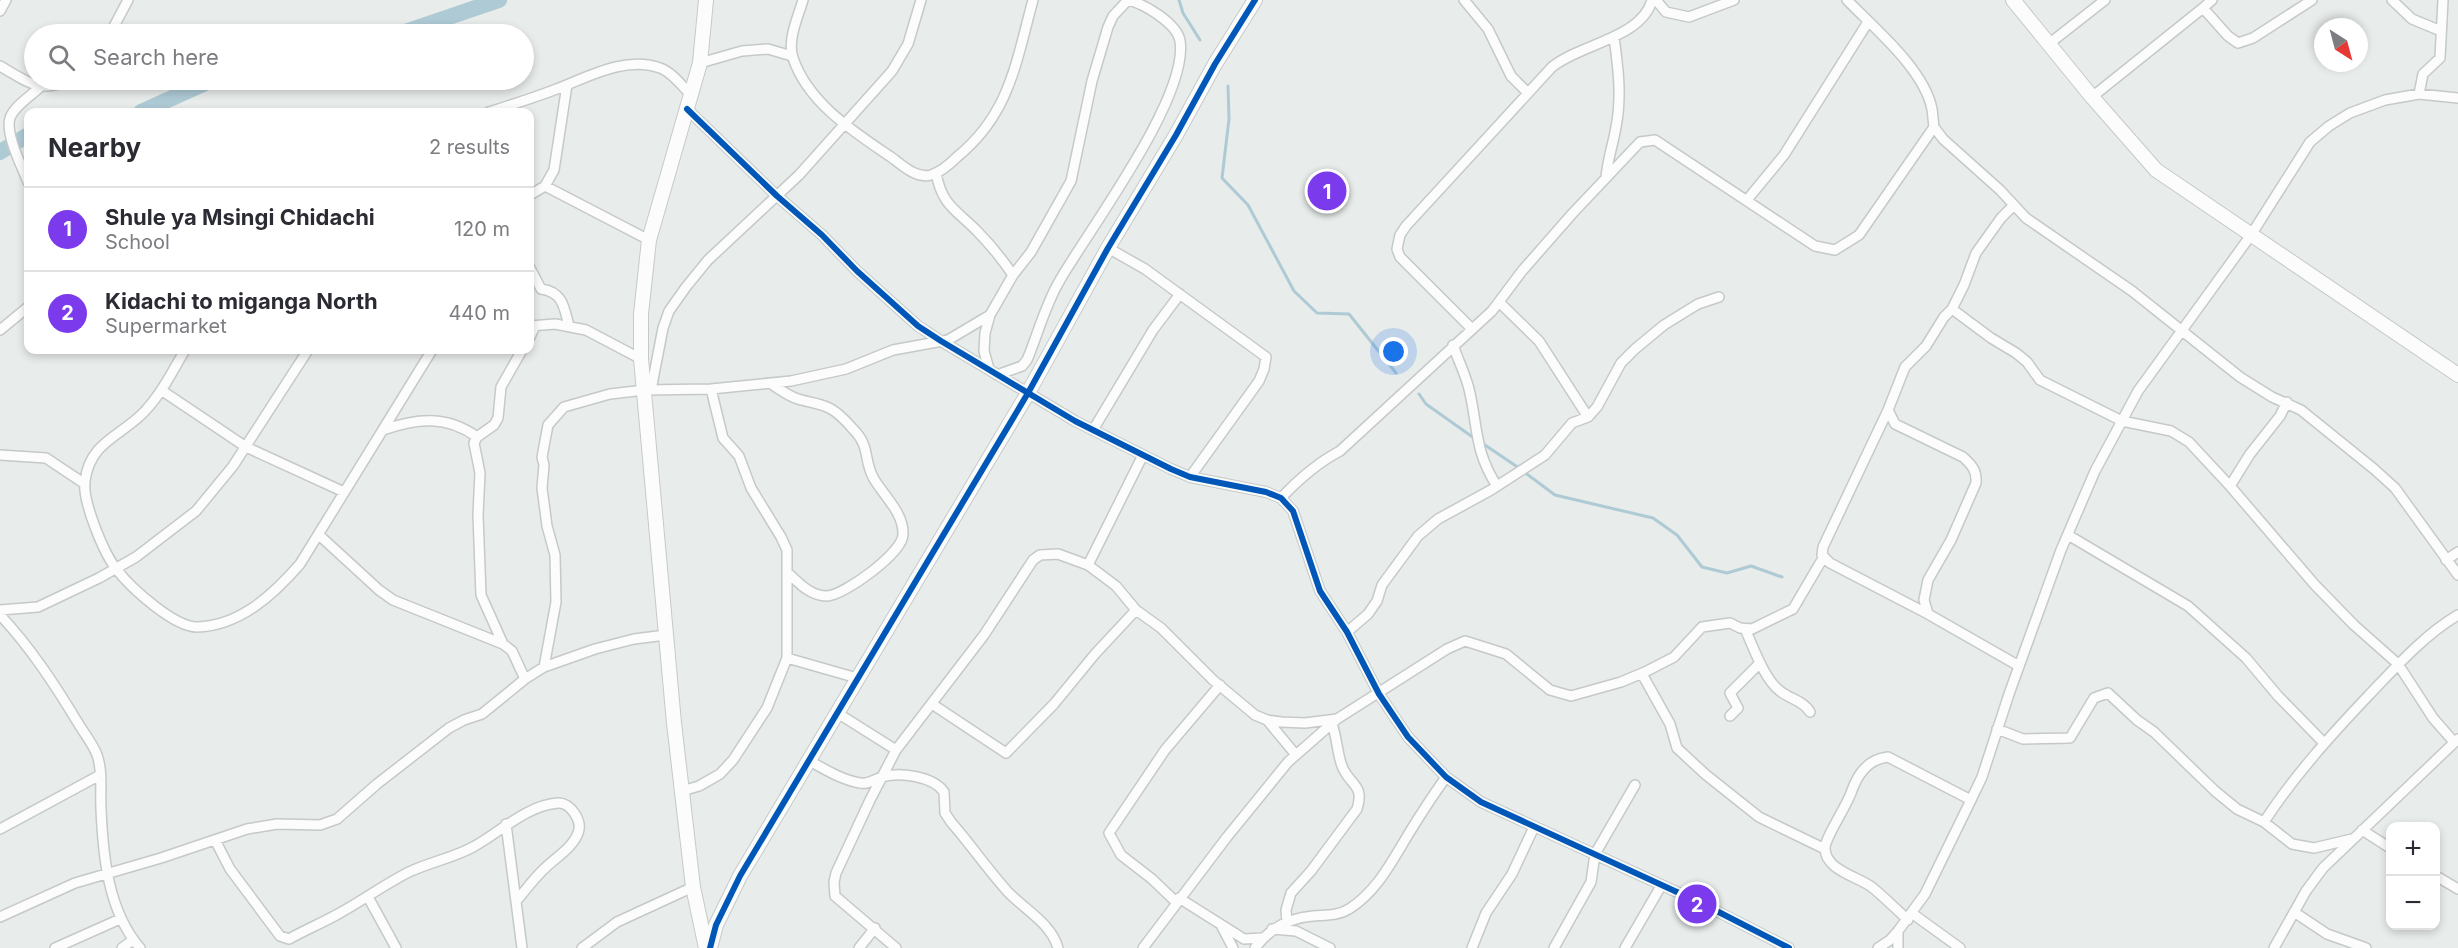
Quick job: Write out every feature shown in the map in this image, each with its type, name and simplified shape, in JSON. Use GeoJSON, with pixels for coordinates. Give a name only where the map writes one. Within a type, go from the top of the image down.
{"type":"FeatureCollection","features":[{"type":"Feature","properties":{"kind":"street"},"geometry":{"type":"LineString","coordinates":[[0,11],[6,0]]}},
{"type":"Feature","properties":{"kind":"street"},"geometry":{"type":"LineString","coordinates":[[115,24],[128,0]]}},
{"type":"Feature","properties":{"kind":"street"},"geometry":{"type":"LineString","coordinates":[[706,0],[700,63],[649,240],[641,314],[640,359],[648,390],[666,635],[693,887],[708,948]]}},
{"type":"Feature","properties":{"kind":"street"},"geometry":{"type":"LineString","coordinates":[[803,0],[791,42],[792,56],[813,92],[843,125],[917,174],[929,176],[936,173],[974,141],[1000,107],[1009,86],[1033,0]]}},
{"type":"Feature","properties":{"kind":"street"},"geometry":{"type":"LineString","coordinates":[[648,390],[669,311],[708,260],[799,175],[892,71],[902,57],[921,0]]}},
{"type":"Feature","properties":{"kind":"street"},"geometry":{"type":"LineString","coordinates":[[1128,0],[1137,2],[1166,22],[1177,32],[1179,38],[1178,67],[1167,103],[1058,282],[1027,360],[1023,366],[993,372],[984,351],[985,333],[990,315],[1013,275],[1031,252],[1071,181],[1092,81],[1113,16],[1128,0]]}},
{"type":"Feature","properties":{"kind":"street"},"geometry":{"type":"LineString","coordinates":[[708,948],[716,925],[740,876],[1028,393],[1108,248],[1176,135],[1215,64],[1256,0]]}},
{"type":"Feature","properties":{"kind":"street"},"geometry":{"type":"LineString","coordinates":[[1464,0],[1488,30],[1511,76],[1528,93]]}},
{"type":"Feature","properties":{"kind":"street"},"geometry":{"type":"LineString","coordinates":[[1471,328],[1400,256],[1397,249],[1400,235],[1406,226],[1562,59],[1614,37],[1638,23],[1654,0],[1666,12],[1689,17],[1734,0]]}},
{"type":"Feature","properties":{"kind":"street"},"geometry":{"type":"LineString","coordinates":[[1847,0],[1891,45],[1922,86],[1932,109],[1934,127],[1943,139],[2000,190],[2013,206],[2036,225],[2132,291],[2240,377],[2272,397],[2287,402],[2328,431],[2395,488],[2458,576]]}},
{"type":"Feature","properties":{"kind":"street"},"geometry":{"type":"LineString","coordinates":[[2013,0],[2092,97],[2156,170],[2458,375]]}},
{"type":"Feature","properties":{"kind":"street"},"geometry":{"type":"LineString","coordinates":[[2050,43],[2105,0]]}},
{"type":"Feature","properties":{"kind":"street"},"geometry":{"type":"LineString","coordinates":[[2092,97],[2212,0]]}},
{"type":"Feature","properties":{"kind":"street"},"geometry":{"type":"LineString","coordinates":[[2203,8],[2228,36],[2238,43],[2253,38],[2312,0]]}},
{"type":"Feature","properties":{"kind":"street"},"geometry":{"type":"LineString","coordinates":[[2392,0],[2412,19],[2441,30]]}},
{"type":"Feature","properties":{"kind":"street"},"geometry":{"type":"LineString","coordinates":[[2419,94],[2423,74],[2440,58],[2443,0]]}},
{"type":"Feature","properties":{"kind":"street"},"geometry":{"type":"LineString","coordinates":[[1747,200],[1784,155],[1868,22]]}},
{"type":"Feature","properties":{"kind":"street"},"geometry":{"type":"LineString","coordinates":[[1606,178],[1607,162],[1616,128],[1620,90],[1614,37]]}},
{"type":"Feature","properties":{"kind":"street"},"geometry":{"type":"LineString","coordinates":[[700,63],[742,51],[768,49],[792,56]]}},
{"type":"Feature","properties":{"kind":"street"},"geometry":{"type":"LineString","coordinates":[[501,108],[602,70],[633,65],[653,66],[664,70],[689,102],[777,196],[822,235],[918,326],[1028,393],[1143,455],[1190,477],[1266,492],[1281,498],[1293,511],[1320,591],[1347,632],[1379,694],[1408,737],[1446,777],[1481,802],[1703,904],[1789,948]]}},
{"type":"Feature","properties":{"kind":"street"},"geometry":{"type":"LineString","coordinates":[[0,66],[24,79]]}},
{"type":"Feature","properties":{"kind":"street"},"geometry":{"type":"LineString","coordinates":[[534,193],[545,186],[554,170],[567,85]]}},
{"type":"Feature","properties":{"kind":"street"},"geometry":{"type":"LineString","coordinates":[[24,172],[13,144],[10,119],[14,112],[37,90]]}},
{"type":"Feature","properties":{"kind":"street"},"geometry":{"type":"LineString","coordinates":[[1878,948],[1890,940],[1910,917],[1933,880],[1982,777],[2019,666],[2068,535],[2095,471],[2138,391],[2251,234],[2316,136],[2350,113],[2385,100],[2419,94],[2458,98]]}},
{"type":"Feature","properties":{"kind":"street"},"geometry":{"type":"LineString","coordinates":[[1281,498],[1305,474],[1340,451],[1500,303],[1522,271],[1640,142],[1655,140],[1815,246],[1835,250],[1859,235],[1934,127]]}},
{"type":"Feature","properties":{"kind":"street"},"geometry":{"type":"LineString","coordinates":[[936,173],[939,191],[945,202],[982,237],[1004,261],[1013,275]]}},
{"type":"Feature","properties":{"kind":"street"},"geometry":{"type":"LineString","coordinates":[[545,186],[649,240]]}},
{"type":"Feature","properties":{"kind":"street"},"geometry":{"type":"LineString","coordinates":[[1143,948],[1233,828],[1296,755],[1334,721],[1447,649],[1465,641],[1506,654],[1550,690],[1571,696],[1641,674],[1674,657],[1702,627],[1730,623],[1745,629],[1752,629],[1793,609],[1823,558],[1823,547],[1888,410],[1905,367],[1926,346],[1944,317],[1952,309],[1976,253],[2001,218],[2013,206]]}},
{"type":"Feature","properties":{"kind":"street"},"geometry":{"type":"LineString","coordinates":[[1108,248],[1145,269],[1266,357],[1259,381],[1190,477]]}},
{"type":"Feature","properties":{"kind":"street"},"geometry":{"type":"LineString","coordinates":[[534,275],[541,289],[552,290],[557,294],[569,326]]}},
{"type":"Feature","properties":{"kind":"street"},"geometry":{"type":"LineString","coordinates":[[1093,430],[1153,330],[1180,294]]}},
{"type":"Feature","properties":{"kind":"street"},"geometry":{"type":"LineString","coordinates":[[1347,632],[1368,614],[1377,601],[1382,585],[1418,536],[1438,519],[1545,456],[1572,423],[1588,417],[1597,407],[1621,363],[1635,348],[1664,325],[1698,304],[1719,297]]}},
{"type":"Feature","properties":{"kind":"street"},"geometry":{"type":"LineString","coordinates":[[1500,303],[1539,341],[1588,417]]}},
{"type":"Feature","properties":{"kind":"street"},"geometry":{"type":"LineString","coordinates":[[1952,309],[2027,362],[2040,380],[2122,421],[2171,431],[2189,442],[2315,585],[2354,625],[2398,664],[2433,718],[2456,740],[2424,773],[2352,839],[2315,878],[2274,948]]}},
{"type":"Feature","properties":{"kind":"street"},"geometry":{"type":"LineString","coordinates":[[0,330],[24,310]]}},
{"type":"Feature","properties":{"kind":"street"},"geometry":{"type":"LineString","coordinates":[[544,667],[556,602],[555,555],[547,526],[542,488],[542,457],[548,425],[564,407],[610,394],[648,390],[711,389],[770,383],[846,369],[893,350],[955,337],[990,315]]}},
{"type":"Feature","properties":{"kind":"street"},"geometry":{"type":"LineString","coordinates":[[534,326],[555,324],[586,330],[640,359]]}},
{"type":"Feature","properties":{"kind":"street"},"geometry":{"type":"LineString","coordinates":[[1453,345],[1467,380],[1482,457],[1497,486]]}},
{"type":"Feature","properties":{"kind":"street"},"geometry":{"type":"LineString","coordinates":[[183,354],[145,411],[97,448],[85,484],[85,500],[115,568],[131,586],[174,620],[194,627],[212,625],[259,604],[279,588],[300,564],[430,354]]}},
{"type":"Feature","properties":{"kind":"street"},"geometry":{"type":"LineString","coordinates":[[0,610],[38,607],[136,557],[196,511],[246,447],[305,354]]}},
{"type":"Feature","properties":{"kind":"street"},"geometry":{"type":"LineString","coordinates":[[520,354],[501,387],[498,418],[494,425],[477,437],[474,443],[480,473],[478,515],[480,588],[503,644],[515,657],[525,679]]}},
{"type":"Feature","properties":{"kind":"street"},"geometry":{"type":"LineString","coordinates":[[770,383],[795,398],[828,407],[854,429],[866,447],[873,477],[896,510],[903,533],[901,542],[895,550],[863,580],[839,593],[828,596],[808,591],[788,573]]}},
{"type":"Feature","properties":{"kind":"street"},"geometry":{"type":"LineString","coordinates":[[682,791],[708,782],[720,774],[733,760],[767,708],[787,657],[787,550],[751,488],[739,456],[723,438],[711,389]]}},
{"type":"Feature","properties":{"kind":"street"},"geometry":{"type":"LineString","coordinates":[[161,390],[246,447],[344,492]]}},
{"type":"Feature","properties":{"kind":"street"},"geometry":{"type":"LineString","coordinates":[[2230,486],[2250,454],[2280,416],[2287,402]]}},
{"type":"Feature","properties":{"kind":"street"},"geometry":{"type":"LineString","coordinates":[[1888,410],[1895,424],[1963,457],[1976,471],[1976,483],[1951,540],[1928,580],[1924,600],[1928,614]]}},
{"type":"Feature","properties":{"kind":"street"},"geometry":{"type":"LineString","coordinates":[[383,430],[415,420],[454,424],[477,437]]}},
{"type":"Feature","properties":{"kind":"street"},"geometry":{"type":"LineString","coordinates":[[0,455],[46,458],[85,484]]}},
{"type":"Feature","properties":{"kind":"street"},"geometry":{"type":"LineString","coordinates":[[1088,565],[1143,455]]}},
{"type":"Feature","properties":{"kind":"street"},"geometry":{"type":"LineString","coordinates":[[319,535],[393,600],[503,644]]}},
{"type":"Feature","properties":{"kind":"street"},"geometry":{"type":"LineString","coordinates":[[2068,535],[2188,606],[2246,658],[2278,696],[2324,743]]}},
{"type":"Feature","properties":{"kind":"street"},"geometry":{"type":"LineString","coordinates":[[2446,560],[2458,552]]}},
{"type":"Feature","properties":{"kind":"street"},"geometry":{"type":"LineString","coordinates":[[896,948],[836,896],[834,882],[853,835],[896,750],[984,635],[1033,560],[1040,555],[1058,554],[1088,565],[1116,586],[1136,610],[1161,628],[1220,685],[1256,714],[1268,720],[1305,723],[1334,721]]}},
{"type":"Feature","properties":{"kind":"street"},"geometry":{"type":"LineString","coordinates":[[1823,558],[2019,666]]}},
{"type":"Feature","properties":{"kind":"street"},"geometry":{"type":"LineString","coordinates":[[932,704],[1006,753],[1054,704],[1095,654],[1136,610]]}},
{"type":"Feature","properties":{"kind":"street"},"geometry":{"type":"LineString","coordinates":[[0,615],[25,642],[97,754],[102,839],[109,874],[120,919],[140,948]]}},
{"type":"Feature","properties":{"kind":"street"},"geometry":{"type":"LineString","coordinates":[[2264,822],[2324,743],[2398,664],[2458,615]]}},
{"type":"Feature","properties":{"kind":"street"},"geometry":{"type":"LineString","coordinates":[[1745,629],[1760,663],[1778,690],[1806,705],[1810,712]]}},
{"type":"Feature","properties":{"kind":"street"},"geometry":{"type":"LineString","coordinates":[[0,917],[75,883],[258,827],[277,824],[321,825],[337,819],[383,779],[449,728],[482,714],[525,679],[544,667],[595,648],[634,639],[666,635]]}},
{"type":"Feature","properties":{"kind":"street"},"geometry":{"type":"LineString","coordinates":[[787,657],[856,678]]}},
{"type":"Feature","properties":{"kind":"street"},"geometry":{"type":"LineString","coordinates":[[1730,716],[1738,708],[1730,693],[1760,663]]}},
{"type":"Feature","properties":{"kind":"street"},"geometry":{"type":"LineString","coordinates":[[1641,674],[1670,723],[1677,748],[1705,774],[1759,817],[1825,849]]}},
{"type":"Feature","properties":{"kind":"street"},"geometry":{"type":"LineString","coordinates":[[1220,685],[1172,742],[1108,833],[1121,855],[1178,900],[1244,939],[1262,938]]}},
{"type":"Feature","properties":{"kind":"street"},"geometry":{"type":"LineString","coordinates":[[1997,729],[2023,739],[2070,738],[2094,698],[2108,693],[2137,720],[2154,732],[2222,797],[2237,809],[2264,822],[2292,844],[2314,848],[2352,839]]}},
{"type":"Feature","properties":{"kind":"street"},"geometry":{"type":"LineString","coordinates":[[838,714],[896,750]]}},
{"type":"Feature","properties":{"kind":"street"},"geometry":{"type":"LineString","coordinates":[[1268,720],[1296,755]]}},
{"type":"Feature","properties":{"kind":"street"},"geometry":{"type":"LineString","coordinates":[[1287,921],[1286,910],[1291,893],[1351,818],[1359,803],[1358,788],[1343,768],[1334,721]]}},
{"type":"Feature","properties":{"kind":"street"},"geometry":{"type":"LineString","coordinates":[[1960,948],[1910,917],[1871,886],[1840,870],[1829,859],[1825,849],[1848,803],[1854,784],[1866,767],[1877,758],[1888,757],[1903,763],[1971,800]]}},
{"type":"Feature","properties":{"kind":"street"},"geometry":{"type":"LineString","coordinates":[[808,760],[837,776],[861,784],[870,783],[882,777],[916,777],[935,782],[944,792],[945,813],[951,822],[1008,893],[1040,920],[1053,936],[1058,948]]}},
{"type":"Feature","properties":{"kind":"street"},"geometry":{"type":"LineString","coordinates":[[0,829],[100,775]]}},
{"type":"Feature","properties":{"kind":"street"},"geometry":{"type":"LineString","coordinates":[[1255,948],[1272,929],[1287,921],[1309,916],[1332,915],[1348,910],[1368,893],[1382,878],[1425,806],[1446,777]]}},
{"type":"Feature","properties":{"kind":"street"},"geometry":{"type":"LineString","coordinates":[[1554,948],[1591,882],[1595,854],[1635,784]]}},
{"type":"Feature","properties":{"kind":"street"},"geometry":{"type":"LineString","coordinates":[[215,840],[230,869],[280,936],[289,939],[410,872],[471,848],[500,831],[506,824],[558,803],[571,809],[580,825],[578,834],[571,844],[540,872],[517,900]]}},
{"type":"Feature","properties":{"kind":"street"},"geometry":{"type":"LineString","coordinates":[[506,824],[522,948]]}},
{"type":"Feature","properties":{"kind":"street"},"geometry":{"type":"LineString","coordinates":[[1472,948],[1486,913],[1512,874],[1534,827]]}},
{"type":"Feature","properties":{"kind":"street"},"geometry":{"type":"LineString","coordinates":[[2362,831],[2386,845]]}},
{"type":"Feature","properties":{"kind":"street"},"geometry":{"type":"LineString","coordinates":[[2440,878],[2458,889]]}},
{"type":"Feature","properties":{"kind":"street"},"geometry":{"type":"LineString","coordinates":[[1625,948],[1661,886]]}},
{"type":"Feature","properties":{"kind":"street"},"geometry":{"type":"LineString","coordinates":[[582,948],[617,922],[693,887]]}},
{"type":"Feature","properties":{"kind":"street"},"geometry":{"type":"LineString","coordinates":[[368,897],[396,948]]}},
{"type":"Feature","properties":{"kind":"street"},"geometry":{"type":"LineString","coordinates":[[2294,912],[2327,934],[2353,946],[2366,948]]}},
{"type":"Feature","properties":{"kind":"street"},"geometry":{"type":"LineString","coordinates":[[55,948],[120,919]]}},
{"type":"Feature","properties":{"kind":"street"},"geometry":{"type":"LineString","coordinates":[[1221,925],[1233,948]]}},
{"type":"Feature","properties":{"kind":"street"},"geometry":{"type":"LineString","coordinates":[[859,948],[875,928]]}},
{"type":"Feature","properties":{"kind":"street"},"geometry":{"type":"LineString","coordinates":[[1272,929],[1296,931],[1330,948]]}},
{"type":"Feature","properties":{"kind":"street"},"geometry":{"type":"LineString","coordinates":[[1898,931],[1898,948]]}},
{"type":"Feature","properties":{"kind":"street"},"geometry":{"type":"LineString","coordinates":[[1762,948],[1768,938]]}},
{"type":"Feature","properties":{"kind":"street"},"geometry":{"type":"LineString","coordinates":[[122,948],[133,940]]}},
{"type":"Feature","properties":{"kind":"waterway"},"geometry":{"type":"LineString","coordinates":[[428,24],[499,0]]}},
{"type":"Feature","properties":{"kind":"waterway"},"geometry":{"type":"LineString","coordinates":[[1179,0],[1183,13],[1200,40]]}},
{"type":"Feature","properties":{"kind":"waterway"},"geometry":{"type":"LineString","coordinates":[[1228,86],[1229,119],[1222,178],[1248,205],[1294,291],[1317,313],[1349,314],[1396,373]]}},
{"type":"Feature","properties":{"kind":"waterway"},"geometry":{"type":"LineString","coordinates":[[150,108],[190,90]]}},
{"type":"Feature","properties":{"kind":"waterway"},"geometry":{"type":"LineString","coordinates":[[0,152],[24,137]]}},
{"type":"Feature","properties":{"kind":"waterway"},"geometry":{"type":"LineString","coordinates":[[1419,394],[1426,404],[1474,438]]}},
{"type":"Feature","properties":{"kind":"waterway"},"geometry":{"type":"LineString","coordinates":[[1482,443],[1519,468]]}},
{"type":"Feature","properties":{"kind":"waterway"},"geometry":{"type":"LineString","coordinates":[[1524,472],[1555,495],[1653,518],[1677,535],[1702,567],[1727,573],[1751,566],[1782,577]]}},
{"type":"Feature","properties":{"kind":"cycle path"},"geometry":{"type":"LineString","coordinates":[[710,948],[716,925],[740,876],[1028,393],[1108,248],[1255,0]]}},
{"type":"Feature","properties":{"kind":"cycle path"},"geometry":{"type":"LineString","coordinates":[[687,109],[918,326],[1075,421],[1171,469],[1190,477],[1266,492],[1281,498],[1293,511],[1320,591],[1347,632],[1379,694],[1408,737],[1446,777],[1481,802],[1703,904],[1789,948]]}},
{"type":"Feature","properties":{"kind":"place","name":"Shule ya Msingi Chidachi"},"geometry":{"type":"Point","coordinates":[1327,191]}},
{"type":"Feature","properties":{"kind":"place","name":"Kidachi to miganga North"},"geometry":{"type":"Point","coordinates":[1697,904]}}]}
